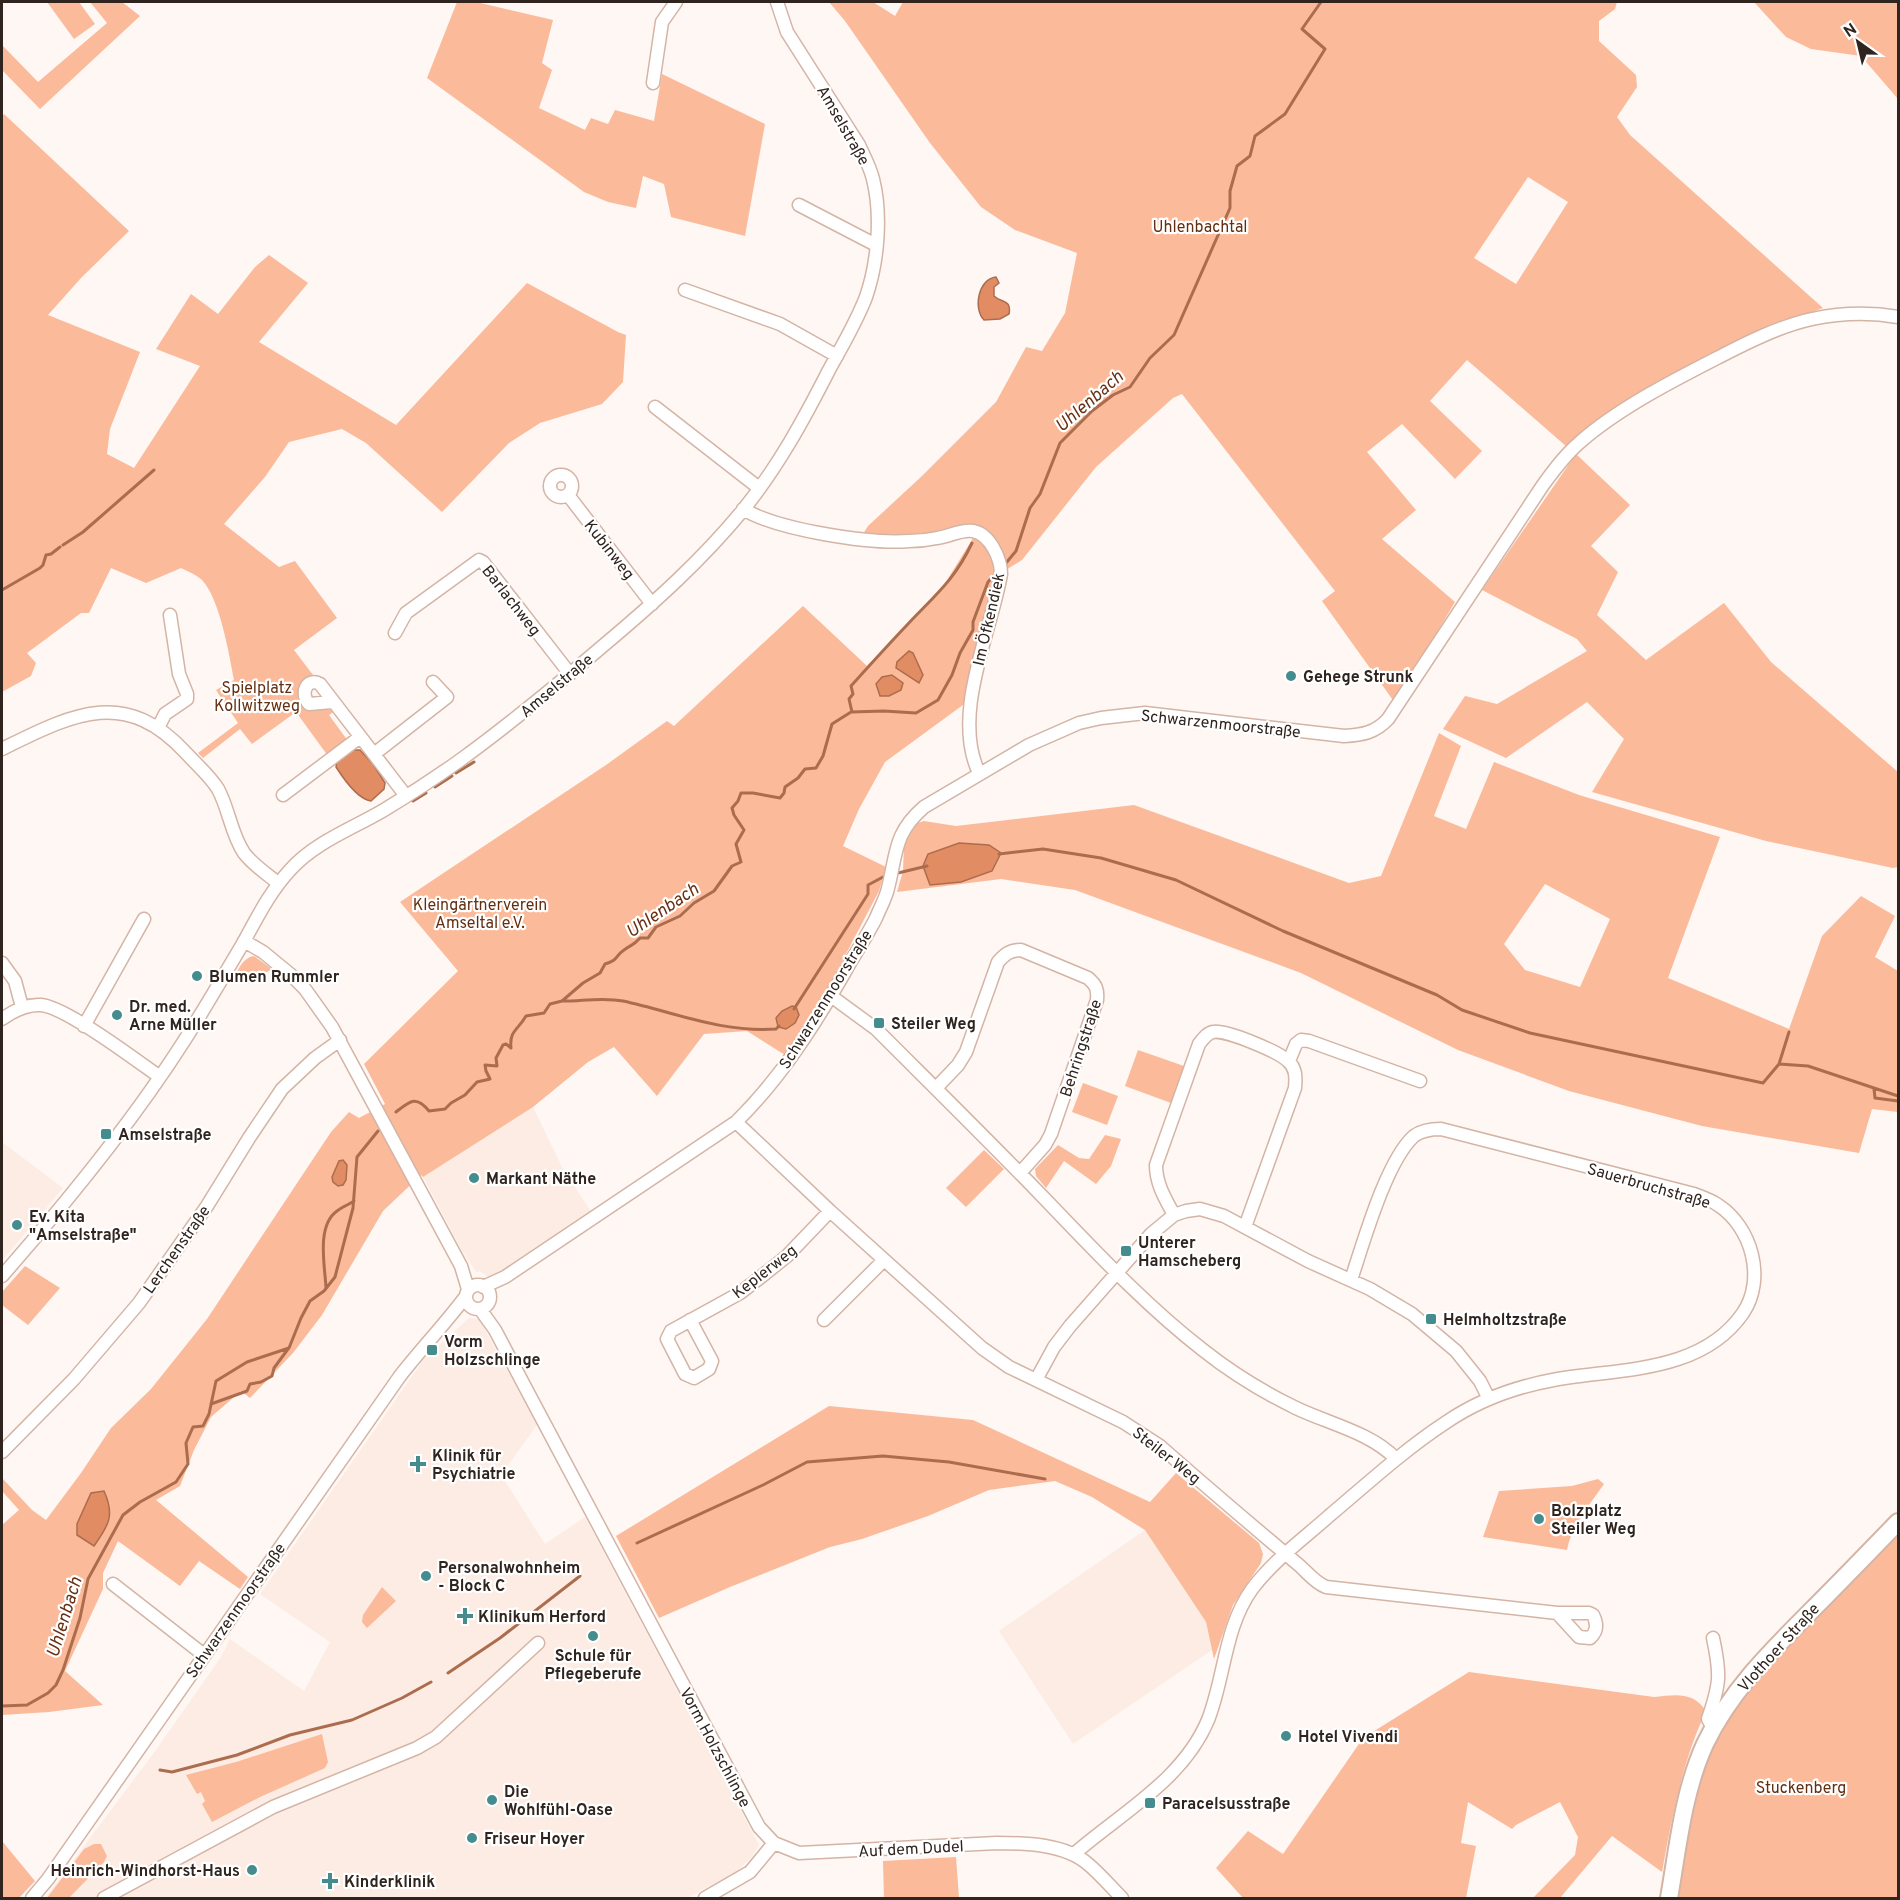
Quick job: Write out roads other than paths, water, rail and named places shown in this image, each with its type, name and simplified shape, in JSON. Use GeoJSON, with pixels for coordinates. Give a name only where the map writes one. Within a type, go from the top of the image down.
{"type":"FeatureCollection","features":[{"type":"Feature","properties":{"kind":"main road","name":"Vlothoer Straße"},"geometry":{"type":"LineString","coordinates":[[1669,1899],[1694,1772],[1713,1728],[1758,1665],[1899,1522]]}},
{"type":"Feature","properties":{"kind":"street"},"geometry":{"type":"LineString","coordinates":[[653,83],[662,22],[676,2]]}},
{"type":"Feature","properties":{"kind":"street","name":"Amselstraße"},"geometry":{"type":"LineString","coordinates":[[2,1276],[66,1202],[160,1077],[186,1038],[259,912],[278,883],[293,866],[317,847],[406,796],[492,738],[652,604],[701,558],[743,509],[806,414],[867,295],[876,245],[875,193],[867,162],[859,144],[787,32],[777,2]]}},
{"type":"Feature","properties":{"kind":"street"},"geometry":{"type":"LineString","coordinates":[[799,205],[876,245]]}},
{"type":"Feature","properties":{"kind":"street"},"geometry":{"type":"LineString","coordinates":[[685,290],[780,324],[837,356]]}},
{"type":"Feature","properties":{"kind":"street","name":"Schwarzenmoorstraße"},"geometry":{"type":"LineString","coordinates":[[32,1899],[418,1353],[444,1325],[478,1296],[736,1122],[780,1071],[831,996],[874,921],[885,898],[899,840],[906,825],[924,807],[979,773],[1056,732],[1079,723],[1118,716],[1154,714],[1344,736],[1371,733],[1388,719],[1537,494],[1578,443],[1641,399],[1774,331],[1810,319],[1841,314],[1860,312],[1899,317]]}},
{"type":"Feature","properties":{"kind":"street"},"geometry":{"type":"LineString","coordinates":[[655,407],[759,488]]}},
{"type":"Feature","properties":{"kind":"street","name":"Kubinweg"},"geometry":{"type":"LineString","coordinates":[[568,495],[652,604]]}},
{"type":"Feature","properties":{"kind":"street","name":"Im Öfkendiek"},"geometry":{"type":"LineString","coordinates":[[743,509],[756,517],[782,525],[845,537],[882,541],[908,542],[967,531],[981,534],[998,558],[1001,574],[973,690],[972,750],[979,773]]}},
{"type":"Feature","properties":{"kind":"street","name":"Barlachweg"},"geometry":{"type":"LineString","coordinates":[[395,633],[406,613],[479,560],[483,562],[570,674]]}},
{"type":"Feature","properties":{"kind":"street"},"geometry":{"type":"LineString","coordinates":[[158,728],[165,714],[187,699],[188,694],[179,674],[170,615]]}},
{"type":"Feature","properties":{"kind":"street"},"geometry":{"type":"LineString","coordinates":[[374,754],[447,698],[433,682]]}},
{"type":"Feature","properties":{"kind":"street"},"geometry":{"type":"LineString","coordinates":[[332,702],[406,796]]}},
{"type":"Feature","properties":{"kind":"street"},"geometry":{"type":"LineString","coordinates":[[2,748],[59,722],[88,713],[119,713],[136,717],[158,728],[181,747],[213,783],[244,852],[278,883]]}},
{"type":"Feature","properties":{"kind":"street"},"geometry":{"type":"LineString","coordinates":[[283,795],[360,737]]}},
{"type":"Feature","properties":{"kind":"street"},"geometry":{"type":"LineString","coordinates":[[84,1026],[144,919]]}},
{"type":"Feature","properties":{"kind":"street","name":"Vorm Holzschlinge"},"geometry":{"type":"LineString","coordinates":[[244,941],[277,963],[305,989],[340,1040],[747,1806],[764,1834],[774,1843]]}},
{"type":"Feature","properties":{"kind":"street","name":"Behringstraße"},"geometry":{"type":"LineString","coordinates":[[936,1088],[958,1065],[966,1052],[998,962],[1005,954],[1013,950],[1021,950],[1088,978],[1094,984],[1098,990],[1097,1000],[1051,1134],[1045,1145],[1020,1173]]}},
{"type":"Feature","properties":{"kind":"street"},"geometry":{"type":"LineString","coordinates":[[2,963],[15,981],[22,1008]]}},
{"type":"Feature","properties":{"kind":"street"},"geometry":{"type":"LineString","coordinates":[[831,996],[876,1029],[1117,1273],[1205,1352],[1250,1383],[1305,1412],[1386,1448],[1395,1460]]}},
{"type":"Feature","properties":{"kind":"street"},"geometry":{"type":"LineString","coordinates":[[2,1018],[22,1008],[41,1005],[50,1007],[84,1026],[160,1077]]}},
{"type":"Feature","properties":{"kind":"street"},"geometry":{"type":"LineString","coordinates":[[1174,1215],[1160,1190],[1156,1165],[1199,1044],[1212,1032],[1225,1033],[1280,1055],[1294,1068],[1295,1088],[1245,1227]]}},
{"type":"Feature","properties":{"kind":"street","name":"Lerchenstraße"},"geometry":{"type":"LineString","coordinates":[[2,1452],[74,1379],[139,1303],[194,1226],[282,1089],[315,1058],[340,1040]]}},
{"type":"Feature","properties":{"kind":"street"},"geometry":{"type":"LineString","coordinates":[[1289,1061],[1296,1044],[1301,1040],[1310,1041],[1420,1081]]}},
{"type":"Feature","properties":{"kind":"street","name":"Steiler Weg"},"geometry":{"type":"LineString","coordinates":[[736,1122],[830,1211],[982,1348],[1009,1367],[1141,1432],[1268,1541],[1302,1567],[1318,1584],[1326,1587],[1557,1613]]}},
{"type":"Feature","properties":{"kind":"street","name":"Sauerbruchstraße"},"geometry":{"type":"LineString","coordinates":[[1286,1554],[1395,1460],[1446,1422],[1489,1399],[1528,1385],[1671,1361],[1701,1350],[1731,1329],[1745,1310],[1755,1280],[1749,1244],[1739,1226],[1719,1205],[1694,1194],[1478,1137],[1441,1129],[1428,1129],[1416,1135],[1394,1165],[1380,1197],[1351,1280]]}},
{"type":"Feature","properties":{"kind":"street"},"geometry":{"type":"LineString","coordinates":[[1036,1380],[1054,1347],[1070,1326],[1151,1234],[1174,1215],[1200,1209],[1212,1211],[1298,1257],[1351,1280],[1395,1303],[1432,1329],[1470,1367],[1489,1399]]}},
{"type":"Feature","properties":{"kind":"street","name":"Keplerweg"},"geometry":{"type":"LineString","coordinates":[[690,1320],[712,1361],[709,1369],[694,1378],[685,1374],[667,1339],[671,1330],[740,1293],[787,1256],[830,1211]]}},
{"type":"Feature","properties":{"kind":"street"},"geometry":{"type":"LineString","coordinates":[[824,1320],[884,1260]]}},
{"type":"Feature","properties":{"kind":"street"},"geometry":{"type":"LineString","coordinates":[[1074,1854],[1163,1782],[1190,1751],[1208,1719],[1224,1654],[1240,1609],[1252,1589],[1286,1554]]}},
{"type":"Feature","properties":{"kind":"street"},"geometry":{"type":"LineString","coordinates":[[113,1584],[204,1655]]}},
{"type":"Feature","properties":{"kind":"street"},"geometry":{"type":"LineString","coordinates":[[1713,1638],[1720,1681],[1708,1719],[1713,1728]]}},
{"type":"Feature","properties":{"kind":"street"},"geometry":{"type":"LineString","coordinates":[[104,1899],[273,1807],[417,1748],[436,1737],[538,1643]]}},
{"type":"Feature","properties":{"kind":"street"},"geometry":{"type":"LineString","coordinates":[[705,1899],[750,1872],[774,1843]]}},
{"type":"Feature","properties":{"kind":"street","name":"Auf dem Dudel"},"geometry":{"type":"LineString","coordinates":[[774,1843],[799,1853],[1018,1843],[1047,1847],[1074,1854],[1089,1864],[1122,1899]]}},
{"type":"Feature","properties":{"kind":"waterway","name":"Uhlenbach"},"geometry":{"type":"LineString","coordinates":[[1006,563],[1016,551],[1030,508],[1040,494],[1060,443],[1092,411],[1113,395],[1130,387],[1150,358],[1174,335],[1230,208],[1230,191],[1237,166],[1250,156],[1255,136],[1285,114],[1325,49],[1302,29],[1321,2]]}},
{"type":"Feature","properties":{"kind":"waterway"},"geometry":{"type":"LineString","coordinates":[[63,545],[83,532],[154,470]]}},
{"type":"Feature","properties":{"kind":"waterway"},"geometry":{"type":"LineString","coordinates":[[852,712],[849,699],[853,694],[851,686],[943,587],[958,568],[972,543]]}},
{"type":"Feature","properties":{"kind":"waterway"},"geometry":{"type":"LineString","coordinates":[[2,590],[40,568],[46,555],[60,547]]}},
{"type":"Feature","properties":{"kind":"waterway","name":"Uhlenbach"},"geometry":{"type":"LineString","coordinates":[[396,1112],[413,1101],[417,1101],[429,1111],[445,1109],[465,1095],[477,1082],[490,1079],[485,1065],[497,1066],[496,1058],[503,1045],[506,1044],[511,1048],[511,1038],[526,1016],[544,1013],[550,1004],[562,1001],[583,983],[600,973],[605,964],[615,959],[640,938],[648,938],[656,927],[680,916],[694,903],[714,891],[732,866],[741,862],[736,844],[744,830],[732,808],[741,793],[780,798],[785,787],[798,778],[805,769],[816,768],[823,756],[832,724],[851,712],[916,713],[938,700],[973,630],[973,622],[988,582],[996,573]]}},
{"type":"Feature","properties":{"kind":"waterway"},"geometry":{"type":"LineString","coordinates":[[456,773],[474,762]]}},
{"type":"Feature","properties":{"kind":"waterway"},"geometry":{"type":"LineString","coordinates":[[435,787],[452,776]]}},
{"type":"Feature","properties":{"kind":"waterway"},"geometry":{"type":"LineString","coordinates":[[413,801],[426,793]]}},
{"type":"Feature","properties":{"kind":"waterway"},"geometry":{"type":"LineString","coordinates":[[999,854],[1043,849],[1101,858],[1176,880],[1283,931],[1437,995],[1462,1010],[1530,1033],[1763,1083],[1779,1064],[1808,1066],[1898,1096]]}},
{"type":"Feature","properties":{"kind":"waterway"},"geometry":{"type":"LineString","coordinates":[[898,873],[927,866]]}},
{"type":"Feature","properties":{"kind":"waterway"},"geometry":{"type":"LineString","coordinates":[[794,1009],[868,894],[868,885],[883,877]]}},
{"type":"Feature","properties":{"kind":"waterway"},"geometry":{"type":"LineString","coordinates":[[563,1001],[616,1000],[717,1025],[756,1029],[776,1029],[779,1026]]}},
{"type":"Feature","properties":{"kind":"waterway"},"geometry":{"type":"LineString","coordinates":[[1779,1064],[1789,1032]]}},
{"type":"Feature","properties":{"kind":"waterway"},"geometry":{"type":"LineString","coordinates":[[1874,1089],[1875,1098],[1898,1101]]}},
{"type":"Feature","properties":{"kind":"waterway","name":"Uhlenbach"},"geometry":{"type":"LineString","coordinates":[[2,1706],[27,1705],[48,1693],[56,1685],[80,1618],[88,1579],[123,1515],[140,1502],[176,1482],[188,1464],[186,1443],[193,1427],[203,1426],[209,1414],[216,1381],[247,1362],[289,1348],[310,1301],[324,1291],[335,1277],[353,1208],[357,1157],[378,1131]]}},
{"type":"Feature","properties":{"kind":"waterway"},"geometry":{"type":"LineString","coordinates":[[326,1288],[323,1247],[326,1226],[337,1211],[354,1201]]}},
{"type":"Feature","properties":{"kind":"waterway","name":"Uhlenbach"},"geometry":{"type":"LineString","coordinates":[[211,1404],[247,1391],[250,1384],[261,1382],[272,1376],[274,1368],[288,1349]]}},
{"type":"Feature","properties":{"kind":"waterway"},"geometry":{"type":"LineString","coordinates":[[637,1543],[763,1485],[807,1462],[883,1456],[949,1462],[1045,1479]]}},
{"type":"Feature","properties":{"kind":"waterway"},"geometry":{"type":"LineString","coordinates":[[448,1673],[500,1638],[580,1576]]}},
{"type":"Feature","properties":{"kind":"waterway"},"geometry":{"type":"LineString","coordinates":[[160,1770],[172,1772],[237,1755],[290,1735],[352,1720],[402,1698],[431,1682]]}},
{"type":"Feature","properties":{"kind":"place","name":"Gehege Strunk"},"geometry":{"type":"Point","coordinates":[1291,676]}},
{"type":"Feature","properties":{"kind":"place","name":"Blumen Rummler"},"geometry":{"type":"Point","coordinates":[197,976]}},
{"type":"Feature","properties":{"kind":"place","name":"Dr. med. Arne Müller"},"geometry":{"type":"Point","coordinates":[117,1015]}},
{"type":"Feature","properties":{"kind":"place","name":"Steiler Weg"},"geometry":{"type":"Point","coordinates":[879,1023]}},
{"type":"Feature","properties":{"kind":"place","name":"Amselstraße"},"geometry":{"type":"Point","coordinates":[106,1134]}},
{"type":"Feature","properties":{"kind":"place","name":"Markant Näthe"},"geometry":{"type":"Point","coordinates":[474,1178]}},
{"type":"Feature","properties":{"kind":"place","name":"Ev. Kita \"Amselstraße\""},"geometry":{"type":"Point","coordinates":[17,1225]}},
{"type":"Feature","properties":{"kind":"place","name":"Unterer Hamscheberg"},"geometry":{"type":"Point","coordinates":[1126,1251]}},
{"type":"Feature","properties":{"kind":"place","name":"Helmholtzstraße"},"geometry":{"type":"Point","coordinates":[1431,1319]}},
{"type":"Feature","properties":{"kind":"place","name":"Vorm Holzschlinge"},"geometry":{"type":"Point","coordinates":[432,1350]}},
{"type":"Feature","properties":{"kind":"place","name":"Klinik für Psychiatrie"},"geometry":{"type":"Point","coordinates":[418,1464]}},
{"type":"Feature","properties":{"kind":"place","name":"Bolzplatz Steiler Weg"},"geometry":{"type":"Point","coordinates":[1539,1519]}},
{"type":"Feature","properties":{"kind":"place","name":"Personalwohnheim - Block C"},"geometry":{"type":"Point","coordinates":[426,1576]}},
{"type":"Feature","properties":{"kind":"place","name":"Klinikum Herford"},"geometry":{"type":"Point","coordinates":[465,1616]}},
{"type":"Feature","properties":{"kind":"place","name":"Schule für Pflegeberufe"},"geometry":{"type":"Point","coordinates":[593,1636]}},
{"type":"Feature","properties":{"kind":"place","name":"Hotel Vivendi"},"geometry":{"type":"Point","coordinates":[1286,1736]}},
{"type":"Feature","properties":{"kind":"place","name":"Die Wohlfühl-Oase"},"geometry":{"type":"Point","coordinates":[492,1800]}},
{"type":"Feature","properties":{"kind":"place","name":"Paracelsusstraße"},"geometry":{"type":"Point","coordinates":[1150,1803]}},
{"type":"Feature","properties":{"kind":"place","name":"Friseur Hoyer"},"geometry":{"type":"Point","coordinates":[472,1838]}},
{"type":"Feature","properties":{"kind":"place","name":"Heinrich-Windhorst-Haus"},"geometry":{"type":"Point","coordinates":[252,1870]}},
{"type":"Feature","properties":{"kind":"place","name":"Kinderklinik"},"geometry":{"type":"Point","coordinates":[330,1881]}},
{"type":"Feature","properties":{"kind":"park label","name":"Uhlenbachtal"},"geometry":{"type":"Point","coordinates":[1200,226]}},
{"type":"Feature","properties":{"kind":"park label","name":"Spielplatz Kollwitzweg"},"geometry":{"type":"Point","coordinates":[257,696]}},
{"type":"Feature","properties":{"kind":"park label","name":"Kleingärtnerverein Amseltal e.V."},"geometry":{"type":"Point","coordinates":[480,913]}},
{"type":"Feature","properties":{"kind":"park label","name":"Stuckenberg"},"geometry":{"type":"Point","coordinates":[1801,1787]}}]}
